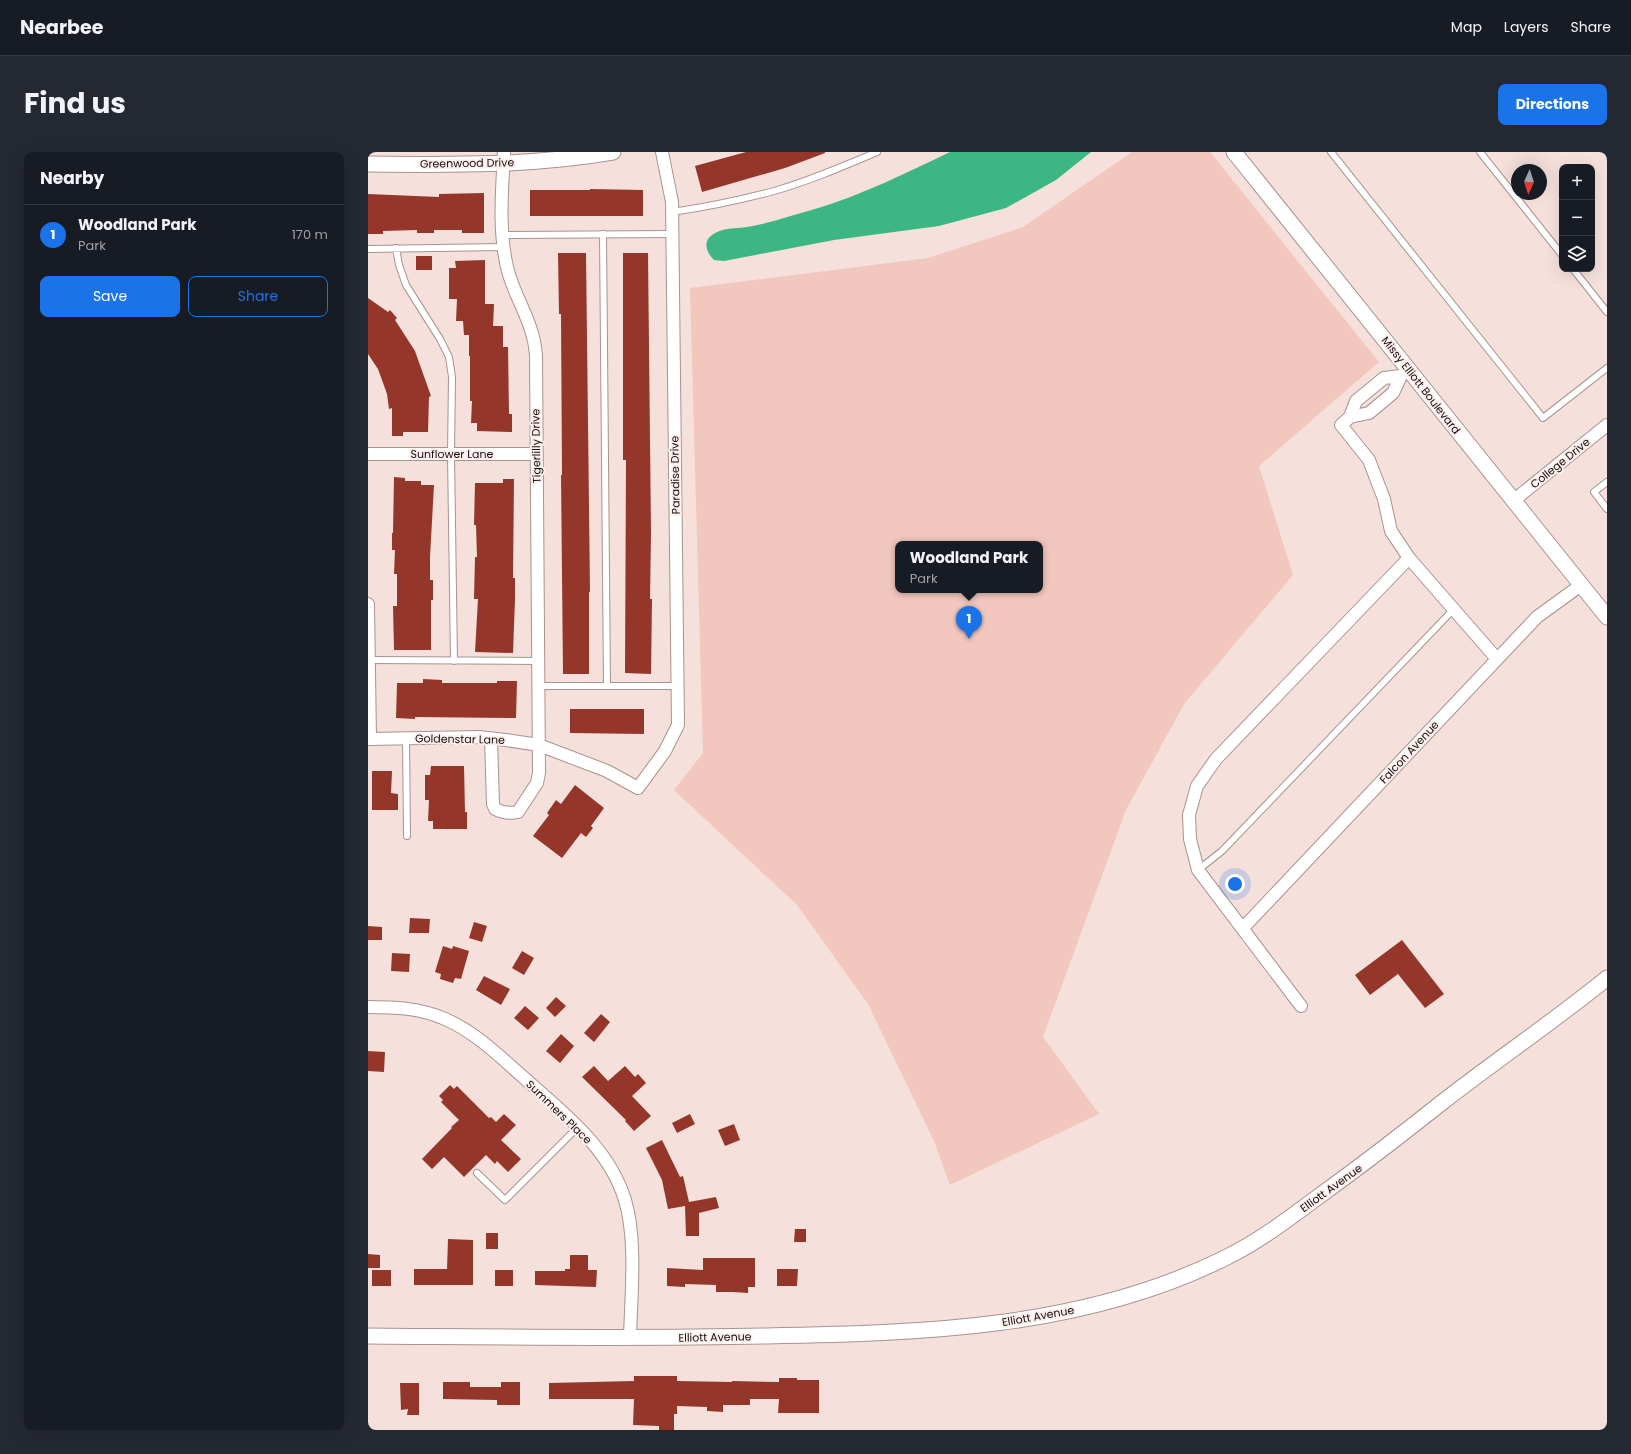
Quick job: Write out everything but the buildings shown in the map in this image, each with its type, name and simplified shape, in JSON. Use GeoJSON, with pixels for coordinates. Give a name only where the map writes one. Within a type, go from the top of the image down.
{"type":"FeatureCollection","features":[{"type":"Feature","properties":{"kind":"street","name":"Greenwood Drive"},"geometry":{"type":"LineString","coordinates":[[368,164],[503,158],[558,159],[613,152]]}},
{"type":"Feature","properties":{"kind":"street","name":"Paradise Drive"},"geometry":{"type":"LineString","coordinates":[[638,788],[665,751],[678,724],[672,202],[662,152]]}},
{"type":"Feature","properties":{"kind":"street","name":"Missy Elliott Boulevard"},"geometry":{"type":"LineString","coordinates":[[1234,152],[1405,373],[1513,501],[1607,617]]}},
{"type":"Feature","properties":{"kind":"street","name":"Tigerlilly Drive"},"geometry":{"type":"LineString","coordinates":[[491,738],[493,804],[495,809],[501,813],[510,814],[518,812],[537,783],[540,773],[536,355],[533,336],[508,272],[503,241],[503,158]]}},
{"type":"Feature","properties":{"kind":"street"},"geometry":{"type":"LineString","coordinates":[[1346,421],[1369,413],[1393,393],[1405,373]]}},
{"type":"Feature","properties":{"kind":"street"},"geometry":{"type":"LineString","coordinates":[[1346,421],[1356,401],[1384,378],[1405,373]]}},
{"type":"Feature","properties":{"kind":"street"},"geometry":{"type":"LineString","coordinates":[[1346,421],[1369,460],[1384,499],[1391,531],[1409,558],[1497,659]]}},
{"type":"Feature","properties":{"kind":"street","name":"College Drive"},"geometry":{"type":"LineString","coordinates":[[1513,501],[1607,426]]}},
{"type":"Feature","properties":{"kind":"street","name":"Sunflower Lane"},"geometry":{"type":"LineString","coordinates":[[368,454],[536,454]]}},
{"type":"Feature","properties":{"kind":"street"},"geometry":{"type":"LineString","coordinates":[[1301,1006],[1198,870],[1190,839],[1189,815],[1198,786],[1216,759],[1409,558]]}},
{"type":"Feature","properties":{"kind":"street","name":"Falcon Avenue"},"geometry":{"type":"LineString","coordinates":[[1243,928],[1537,616],[1581,585]]}},
{"type":"Feature","properties":{"kind":"street"},"geometry":{"type":"LineString","coordinates":[[368,604],[369,738]]}},
{"type":"Feature","properties":{"kind":"street","name":"Goldenstar Lane"},"geometry":{"type":"LineString","coordinates":[[369,738],[491,738],[539,745],[607,771],[638,788]]}},
{"type":"Feature","properties":{"kind":"street","name":"Elliott Avenue"},"geometry":{"type":"LineString","coordinates":[[368,1336],[630,1338],[844,1335],[964,1328],[1040,1317],[1086,1308],[1149,1290],[1200,1270],[1228,1257],[1275,1229],[1607,978]]}},
{"type":"Feature","properties":{"kind":"street","name":"Summers Place"},"geometry":{"type":"LineString","coordinates":[[368,1007],[403,1008],[426,1012],[460,1026],[479,1038],[549,1099],[578,1127],[598,1151],[610,1167],[621,1188],[629,1216],[632,1238],[630,1338]]}},
{"type":"Feature","properties":{"kind":"lane"},"geometry":{"type":"LineString","coordinates":[[672,212],[694,209],[775,190],[836,169],[877,152]]}},
{"type":"Feature","properties":{"kind":"lane"},"geometry":{"type":"LineString","coordinates":[[1331,152],[1544,418],[1607,368]]}},
{"type":"Feature","properties":{"kind":"lane"},"geometry":{"type":"LineString","coordinates":[[1480,152],[1559,251]]}},
{"type":"Feature","properties":{"kind":"lane"},"geometry":{"type":"LineString","coordinates":[[603,234],[607,686]]}},
{"type":"Feature","properties":{"kind":"lane"},"geometry":{"type":"LineString","coordinates":[[368,249],[603,234],[672,234]]}},
{"type":"Feature","properties":{"kind":"lane"},"geometry":{"type":"LineString","coordinates":[[396,248],[399,265],[406,285],[440,339],[449,357],[452,376],[451,454],[454,661]]}},
{"type":"Feature","properties":{"kind":"lane"},"geometry":{"type":"LineString","coordinates":[[1575,272],[1607,312]]}},
{"type":"Feature","properties":{"kind":"lane"},"geometry":{"type":"LineString","coordinates":[[1607,482],[1594,492],[1607,509]]}},
{"type":"Feature","properties":{"kind":"lane"},"geometry":{"type":"LineString","coordinates":[[1198,870],[1222,851],[1453,610]]}},
{"type":"Feature","properties":{"kind":"lane"},"geometry":{"type":"LineString","coordinates":[[368,656],[454,661],[538,661]]}},
{"type":"Feature","properties":{"kind":"lane"},"geometry":{"type":"LineString","coordinates":[[538,686],[677,686]]}},
{"type":"Feature","properties":{"kind":"lane"},"geometry":{"type":"LineString","coordinates":[[406,738],[407,836]]}},
{"type":"Feature","properties":{"kind":"lane"},"geometry":{"type":"LineString","coordinates":[[477,1173],[505,1200],[578,1127]]}},
{"type":"Feature","properties":{"kind":"shaded area"},"geometry":{"type":"Polygon","coordinates":[[[950,152],[1091,152],[1056,180],[1006,208],[939,226],[834,240],[724,261],[714,260],[709,254],[706,244],[709,238],[716,232],[747,227],[815,209],[884,183],[950,152]]]}},
{"type":"Feature","properties":{"kind":"shaded area"},"geometry":{"type":"Polygon","coordinates":[[[1132,152],[1210,152],[1379,362],[1259,466],[1293,575],[1184,704],[1126,810],[1043,1037],[1099,1114],[950,1185],[934,1141],[868,1004],[797,905],[674,790],[703,753],[690,288],[928,258],[1023,227],[1132,152]]]}},
{"type":"Feature","properties":{"kind":"place","name":"Woodland Park"},"geometry":{"type":"Point","coordinates":[969,639]}}]}
